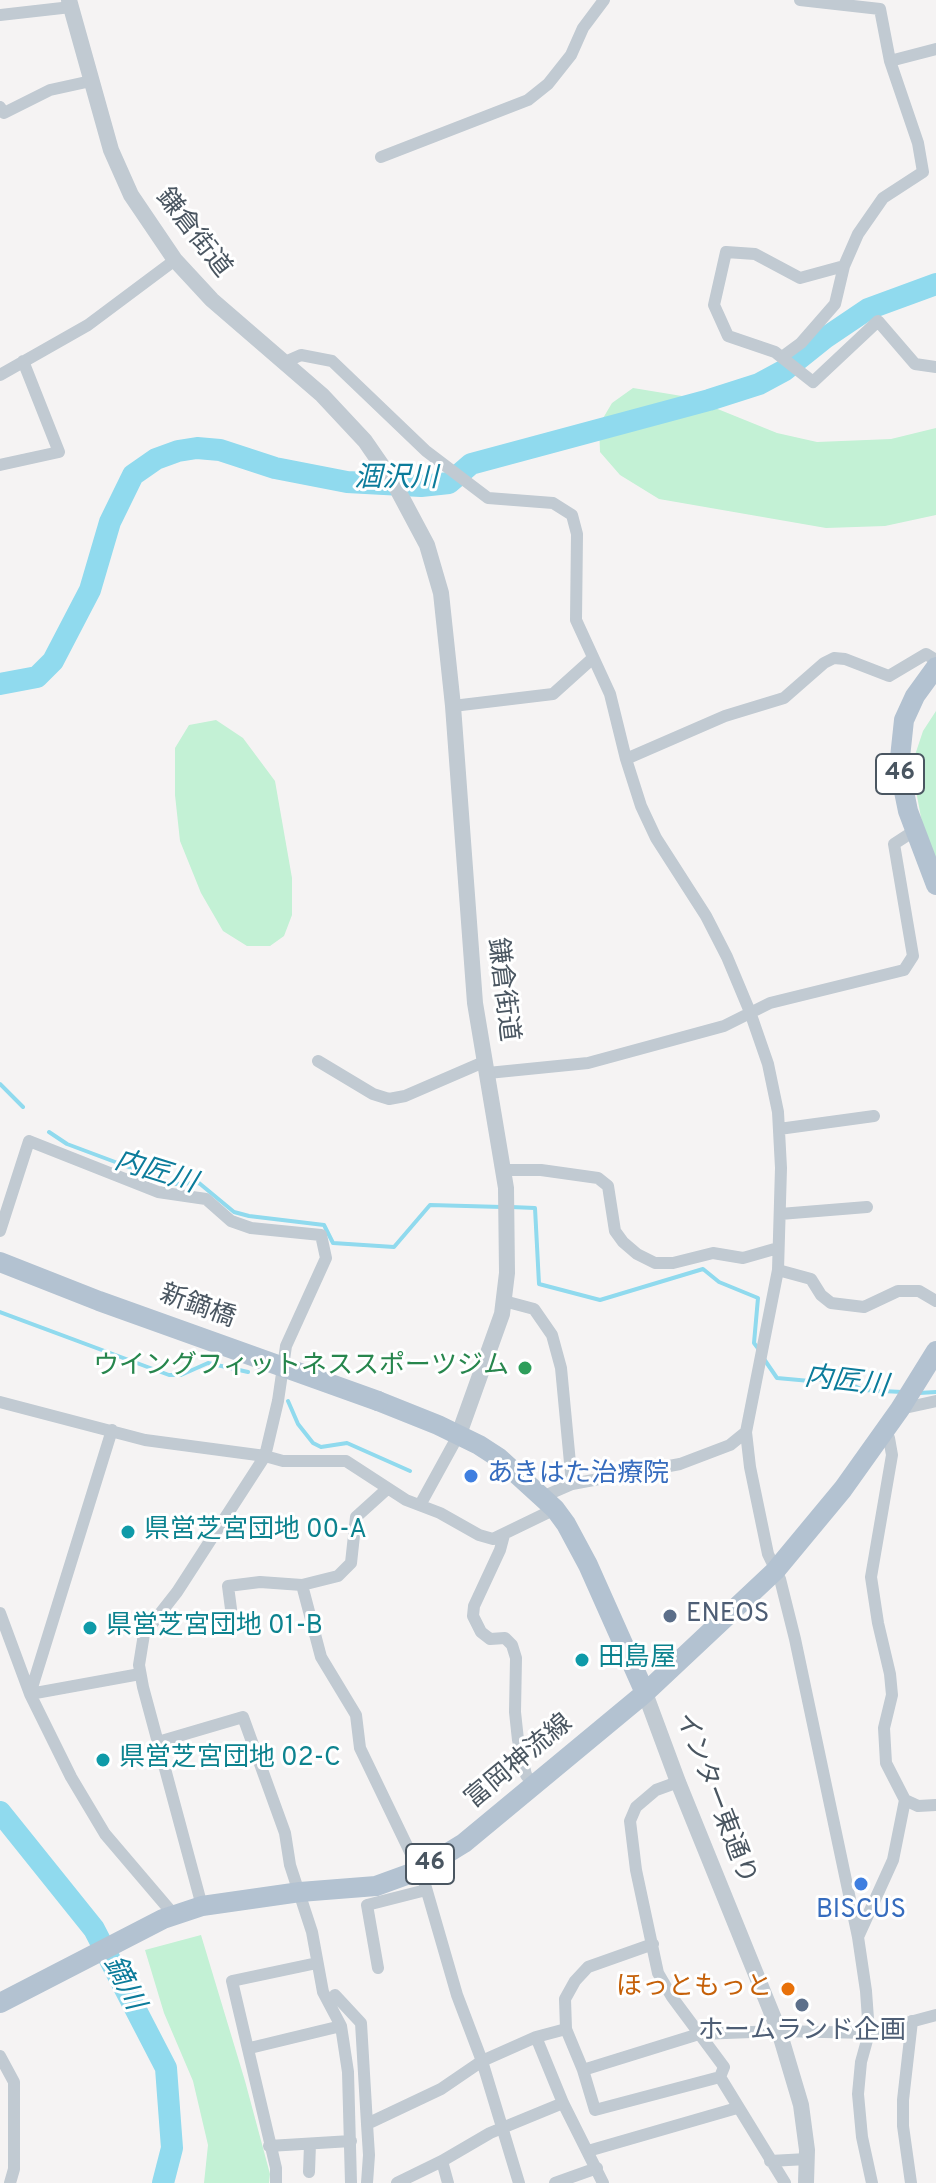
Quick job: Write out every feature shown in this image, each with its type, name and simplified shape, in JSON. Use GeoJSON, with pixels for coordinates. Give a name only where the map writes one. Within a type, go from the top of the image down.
{"type":"FeatureCollection","features":[{"type":"Feature","properties":{"kind":"main road","name":"46"},"geometry":{"type":"LineString","coordinates":[[933,677],[915,696],[904,720],[899,767],[914,831],[936,885]]}},
{"type":"Feature","properties":{"kind":"main road","name":"新鏑橋"},"geometry":{"type":"LineString","coordinates":[[0,1262],[99,1301],[378,1401]]}},
{"type":"Feature","properties":{"kind":"main road","name":"富岡神流線"},"geometry":{"type":"LineString","coordinates":[[0,2003],[169,1917],[202,1906],[300,1892],[423,1880],[645,1693],[775,1571],[834,1500],[900,1409],[936,1351]]}},
{"type":"Feature","properties":{"kind":"main road","name":"インター東通り"},"geometry":{"type":"LineString","coordinates":[[378,1401],[459,1434],[499,1458],[549,1503],[566,1524],[588,1565],[645,1693]]}},
{"type":"Feature","properties":{"kind":"street"},"geometry":{"type":"LineString","coordinates":[[381,157],[528,100],[548,84],[571,55],[583,28],[604,0]]}},
{"type":"Feature","properties":{"kind":"street"},"geometry":{"type":"LineString","coordinates":[[782,357],[801,343],[835,304],[844,266],[858,234],[883,198],[923,172],[918,143],[890,61],[880,9],[800,0]]}},
{"type":"Feature","properties":{"kind":"street"},"geometry":{"type":"LineString","coordinates":[[0,15],[70,4]]}},
{"type":"Feature","properties":{"kind":"street","name":"鎌倉街道"},"geometry":{"type":"LineString","coordinates":[[70,4],[111,150],[131,195],[175,260],[212,300],[322,395],[365,441],[394,483],[427,545],[441,593],[453,706],[475,1003],[503,1170],[507,1273],[502,1314],[459,1434]]}},
{"type":"Feature","properties":{"kind":"street"},"geometry":{"type":"LineString","coordinates":[[890,61],[936,49]]}},
{"type":"Feature","properties":{"kind":"street"},"geometry":{"type":"LineString","coordinates":[[0,107],[4,113],[50,90],[91,81]]}},
{"type":"Feature","properties":{"kind":"street"},"geometry":{"type":"LineString","coordinates":[[844,266],[800,278],[755,254],[726,252],[714,305],[728,336],[775,352],[813,382],[878,321],[915,364],[936,367]]}},
{"type":"Feature","properties":{"kind":"street"},"geometry":{"type":"LineString","coordinates":[[0,375],[88,325],[175,260]]}},
{"type":"Feature","properties":{"kind":"street"},"geometry":{"type":"LineString","coordinates":[[285,362],[301,355],[332,361],[426,451],[488,498],[553,503],[572,515],[577,534],[576,620],[610,694],[641,806],[656,838],[706,916],[750,1012],[768,1064],[779,1129],[778,1270],[746,1432],[768,1554],[780,1579],[795,1639],[858,1937],[869,2033],[861,2062],[858,2094],[862,2137],[872,2183]]}},
{"type":"Feature","properties":{"kind":"street"},"geometry":{"type":"LineString","coordinates":[[0,465],[59,452],[23,361]]}},
{"type":"Feature","properties":{"kind":"street"},"geometry":{"type":"LineString","coordinates":[[626,759],[725,716],[784,698],[834,658],[845,659],[889,676],[926,654],[936,660]]}},
{"type":"Feature","properties":{"kind":"street"},"geometry":{"type":"LineString","coordinates":[[453,706],[553,694],[593,658]]}},
{"type":"Feature","properties":{"kind":"street"},"geometry":{"type":"LineString","coordinates":[[318,1061],[373,1094],[389,1099],[487,1067],[588,1063],[724,1026],[770,1003],[904,970],[913,956],[894,844],[914,831]]}},
{"type":"Feature","properties":{"kind":"street"},"geometry":{"type":"LineString","coordinates":[[779,1129],[874,1116]]}},
{"type":"Feature","properties":{"kind":"street"},"geometry":{"type":"LineString","coordinates":[[0,1231],[29,1141],[158,1192],[206,1199],[231,1221],[251,1228],[321,1235],[326,1258],[286,1346],[278,1401],[265,1456],[177,1592],[144,1634],[140,1674],[202,1906]]}},
{"type":"Feature","properties":{"kind":"street"},"geometry":{"type":"LineString","coordinates":[[503,1170],[541,1170],[598,1178],[608,1186],[615,1231],[637,1254],[655,1263],[673,1263],[713,1253],[743,1258],[778,1248]]}},
{"type":"Feature","properties":{"kind":"street"},"geometry":{"type":"LineString","coordinates":[[780,1214],[867,1207]]}},
{"type":"Feature","properties":{"kind":"street"},"geometry":{"type":"LineString","coordinates":[[778,1270],[811,1279],[821,1295],[831,1303],[864,1307],[898,1291],[919,1291],[936,1301]]}},
{"type":"Feature","properties":{"kind":"street"},"geometry":{"type":"LineString","coordinates":[[504,1301],[534,1309],[552,1335],[561,1368],[572,1484]]}},
{"type":"Feature","properties":{"kind":"street"},"geometry":{"type":"LineString","coordinates":[[900,1409],[936,1401]]}},
{"type":"Feature","properties":{"kind":"street"},"geometry":{"type":"LineString","coordinates":[[0,1402],[145,1440],[283,1461],[346,1461],[387,1489],[493,1539],[504,1535],[572,1484],[680,1464],[730,1445],[746,1432]]}},
{"type":"Feature","properties":{"kind":"street"},"geometry":{"type":"LineString","coordinates":[[30,1694],[112,1430]]}},
{"type":"Feature","properties":{"kind":"street"},"geometry":{"type":"LineString","coordinates":[[883,1432],[889,1438],[892,1455],[871,1577],[892,1695],[884,1728],[886,1763],[905,1800],[918,1806],[936,1805]]}},
{"type":"Feature","properties":{"kind":"street"},"geometry":{"type":"LineString","coordinates":[[420,1505],[459,1434]]}},
{"type":"Feature","properties":{"kind":"street"},"geometry":{"type":"LineString","coordinates":[[231,1609],[228,1586],[260,1582],[302,1585],[338,1576],[351,1563],[356,1517],[387,1489]]}},
{"type":"Feature","properties":{"kind":"street"},"geometry":{"type":"LineString","coordinates":[[504,1535],[474,1606],[473,1616],[481,1632],[490,1639],[505,1638],[512,1645],[516,1658],[518,1740],[526,1775],[534,1785]]}},
{"type":"Feature","properties":{"kind":"street"},"geometry":{"type":"LineString","coordinates":[[302,1585],[321,1657],[356,1715],[360,1748],[423,1880],[519,2183]]}},
{"type":"Feature","properties":{"kind":"street"},"geometry":{"type":"LineString","coordinates":[[0,1613],[30,1694],[71,1777],[105,1834],[169,1917]]}},
{"type":"Feature","properties":{"kind":"street"},"geometry":{"type":"LineString","coordinates":[[30,1694],[140,1674]]}},
{"type":"Feature","properties":{"kind":"street","name":"インター東通り"},"geometry":{"type":"LineString","coordinates":[[645,1693],[779,2031],[801,2105],[807,2159],[806,2183]]}},
{"type":"Feature","properties":{"kind":"street"},"geometry":{"type":"LineString","coordinates":[[158,1742],[243,1717],[285,1833],[290,1865],[312,1932],[323,1992],[341,2026],[348,2072],[351,2183]]}},
{"type":"Feature","properties":{"kind":"street"},"geometry":{"type":"LineString","coordinates":[[678,1782],[656,1790],[636,1807],[630,1821],[636,1870],[658,1973],[724,2067],[720,2077]]}},
{"type":"Feature","properties":{"kind":"street"},"geometry":{"type":"LineString","coordinates":[[858,1937],[893,1860],[905,1800]]}},
{"type":"Feature","properties":{"kind":"street"},"geometry":{"type":"LineString","coordinates":[[378,1968],[367,1905],[423,1880]]}},
{"type":"Feature","properties":{"kind":"street"},"geometry":{"type":"LineString","coordinates":[[653,1944],[588,1967],[565,1999],[566,2029],[595,2110],[720,2077]]}},
{"type":"Feature","properties":{"kind":"street"},"geometry":{"type":"LineString","coordinates":[[276,2183],[276,2168],[250,2048],[232,1981],[317,1963]]}},
{"type":"Feature","properties":{"kind":"street"},"geometry":{"type":"LineString","coordinates":[[335,1995],[361,2023],[369,2155],[367,2183]]}},
{"type":"Feature","properties":{"kind":"street"},"geometry":{"type":"LineString","coordinates":[[583,2070],[699,2034],[779,2031],[869,2033],[936,2015]]}},
{"type":"Feature","properties":{"kind":"street"},"geometry":{"type":"LineString","coordinates":[[911,2183],[903,2126],[903,2100],[912,2021]]}},
{"type":"Feature","properties":{"kind":"street"},"geometry":{"type":"LineString","coordinates":[[250,2048],[341,2026]]}},
{"type":"Feature","properties":{"kind":"street"},"geometry":{"type":"LineString","coordinates":[[367,2124],[441,2089],[482,2061],[536,2037],[566,2029]]}},
{"type":"Feature","properties":{"kind":"street"},"geometry":{"type":"LineString","coordinates":[[536,2037],[563,2103],[603,2183]]}},
{"type":"Feature","properties":{"kind":"street"},"geometry":{"type":"LineString","coordinates":[[0,2056],[14,2082],[14,2169],[10,2183]]}},
{"type":"Feature","properties":{"kind":"street"},"geometry":{"type":"LineString","coordinates":[[720,2077],[785,2183]]}},
{"type":"Feature","properties":{"kind":"street"},"geometry":{"type":"LineString","coordinates":[[397,2183],[502,2128],[563,2103]]}},
{"type":"Feature","properties":{"kind":"street"},"geometry":{"type":"LineString","coordinates":[[588,2151],[737,2108]]}},
{"type":"Feature","properties":{"kind":"street"},"geometry":{"type":"LineString","coordinates":[[269,2146],[351,2141]]}},
{"type":"Feature","properties":{"kind":"street"},"geometry":{"type":"LineString","coordinates":[[309,2172],[310,2144]]}},
{"type":"Feature","properties":{"kind":"street"},"geometry":{"type":"LineString","coordinates":[[770,2161],[807,2159]]}},
{"type":"Feature","properties":{"kind":"street"},"geometry":{"type":"LineString","coordinates":[[442,2161],[448,2183]]}},
{"type":"Feature","properties":{"kind":"street"},"geometry":{"type":"LineString","coordinates":[[555,2183],[597,2168]]}},
{"type":"Feature","properties":{"kind":"green space"},"geometry":{"type":"Polygon","coordinates":[[[633,388],[688,397],[777,433],[817,442],[891,439],[936,428],[936,515],[885,526],[826,528],[659,499],[620,475],[600,452],[599,425],[612,403],[633,388]]]}},
{"type":"Feature","properties":{"kind":"green space"},"geometry":{"type":"Polygon","coordinates":[[[936,711],[936,861],[923,828],[917,796],[915,755],[923,731],[936,711]]]}},
{"type":"Feature","properties":{"kind":"green space"},"geometry":{"type":"Polygon","coordinates":[[[216,720],[243,738],[275,781],[292,878],[292,915],[284,936],[270,946],[247,946],[223,931],[201,893],[180,841],[175,795],[175,748],[189,725],[216,720]]]}},
{"type":"Feature","properties":{"kind":"green space"},"geometry":{"type":"Polygon","coordinates":[[[201,1935],[245,2081],[270,2174],[269,2183],[204,2183],[208,2145],[193,2081],[164,2013],[145,1950],[201,1935]]]}},
{"type":"Feature","properties":{"kind":"waterway","name":"涸沢川"},"geometry":{"type":"LineString","coordinates":[[0,684],[37,677],[53,661],[90,590],[110,522],[133,475],[156,459],[197,448],[220,450],[275,468],[347,482],[421,486],[449,483],[471,464],[759,384],[785,370],[868,309],[936,284]]}},
{"type":"Feature","properties":{"kind":"waterway","name":"内匠川"},"geometry":{"type":"LineString","coordinates":[[0,1084],[23,1107]]}},
{"type":"Feature","properties":{"kind":"waterway","name":"内匠川"},"geometry":{"type":"LineString","coordinates":[[49,1132],[67,1144],[174,1184],[199,1183],[234,1212],[324,1225],[333,1243],[394,1247],[430,1205],[502,1207]]}},
{"type":"Feature","properties":{"kind":"waterway","name":"内匠川"},"geometry":{"type":"LineString","coordinates":[[511,1207],[535,1208],[539,1284],[600,1300],[703,1269],[719,1282],[758,1298],[754,1343],[760,1351]]}},
{"type":"Feature","properties":{"kind":"waterway"},"geometry":{"type":"LineString","coordinates":[[0,1312],[169,1375],[181,1375],[208,1363],[248,1372]]}},
{"type":"Feature","properties":{"kind":"waterway","name":"内匠川"},"geometry":{"type":"LineString","coordinates":[[764,1359],[777,1378],[810,1381],[836,1377],[863,1390],[902,1392]]}},
{"type":"Feature","properties":{"kind":"waterway","name":"内匠川"},"geometry":{"type":"LineString","coordinates":[[919,1393],[936,1392]]}},
{"type":"Feature","properties":{"kind":"waterway"},"geometry":{"type":"LineString","coordinates":[[288,1401],[298,1424],[313,1443],[321,1447],[347,1443],[410,1471]]}},
{"type":"Feature","properties":{"kind":"waterway","name":"鏑川"},"geometry":{"type":"LineString","coordinates":[[0,1812],[94,1929],[166,2068],[172,2148],[163,2183]]}},
{"type":"Feature","properties":{"kind":"place","name":"ウイングフィットネススポーツジム"},"geometry":{"type":"Point","coordinates":[525,1368]}},
{"type":"Feature","properties":{"kind":"place","name":"あきはた治療院"},"geometry":{"type":"Point","coordinates":[471,1476]}},
{"type":"Feature","properties":{"kind":"place","name":"県営芝宮団地 00-A"},"geometry":{"type":"Point","coordinates":[128,1532]}},
{"type":"Feature","properties":{"kind":"place","name":"ENEOS"},"geometry":{"type":"Point","coordinates":[670,1616]}},
{"type":"Feature","properties":{"kind":"place","name":"県営芝宮団地 01-B"},"geometry":{"type":"Point","coordinates":[90,1628]}},
{"type":"Feature","properties":{"kind":"place","name":"田島屋"},"geometry":{"type":"Point","coordinates":[582,1660]}},
{"type":"Feature","properties":{"kind":"place","name":"県営芝宮団地 02-C"},"geometry":{"type":"Point","coordinates":[103,1760]}},
{"type":"Feature","properties":{"kind":"place","name":"BISCUS"},"geometry":{"type":"Point","coordinates":[861,1884]}},
{"type":"Feature","properties":{"kind":"place","name":"ほっともっと"},"geometry":{"type":"Point","coordinates":[788,1989]}},
{"type":"Feature","properties":{"kind":"place","name":"ホームランド企画"},"geometry":{"type":"Point","coordinates":[802,2005]}}]}
